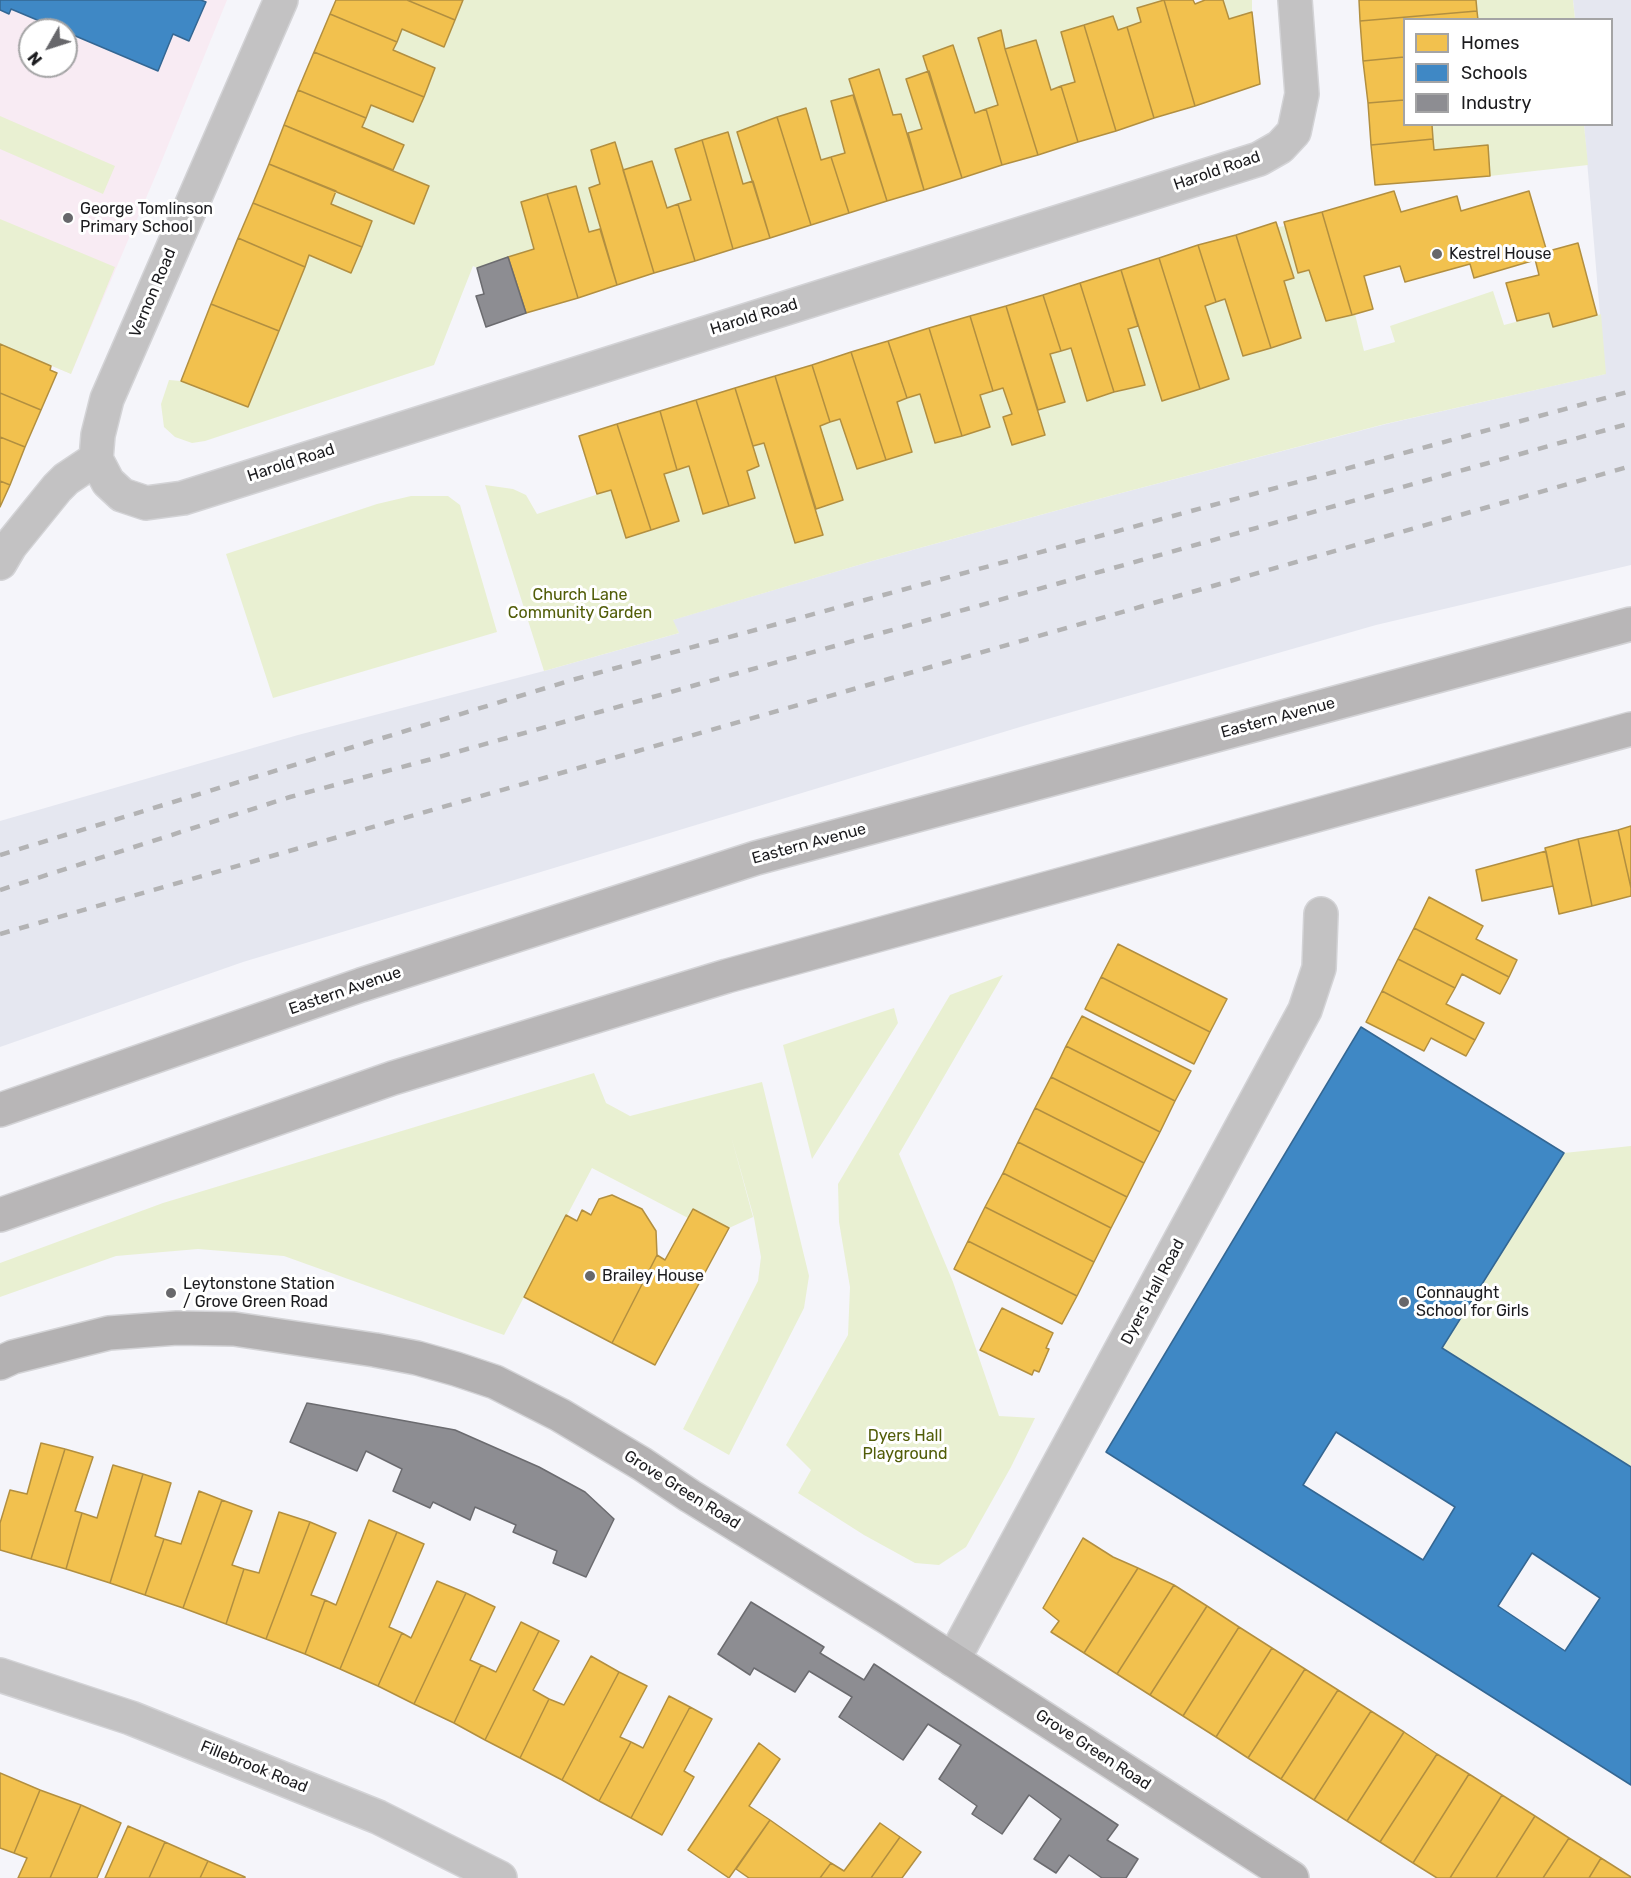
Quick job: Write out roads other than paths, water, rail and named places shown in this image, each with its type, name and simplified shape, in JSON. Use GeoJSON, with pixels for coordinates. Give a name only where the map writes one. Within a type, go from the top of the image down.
{"type":"FeatureCollection","features":[{"type":"Feature","properties":{"kind":"highway","name":"Eastern Avenue"},"geometry":{"type":"LineString","coordinates":[[0,1110],[361,985],[756,858],[1631,624]]}},
{"type":"Feature","properties":{"kind":"highway"},"geometry":{"type":"LineString","coordinates":[[0,1215],[393,1078],[716,979],[1631,729]]}},
{"type":"Feature","properties":{"kind":"main road","name":"Grove Green Road"},"geometry":{"type":"LineString","coordinates":[[0,1363],[13,1357],[109,1333],[177,1328],[234,1329],[375,1350],[456,1369],[495,1382],[560,1415],[672,1483],[888,1618],[1292,1878]]}},
{"type":"Feature","properties":{"kind":"street","name":"Vernon Road"},"geometry":{"type":"LineString","coordinates":[[96,459],[98,435],[107,399],[281,0]]}},
{"type":"Feature","properties":{"kind":"street","name":"Harold Road"},"geometry":{"type":"LineString","coordinates":[[96,459],[108,482],[122,495],[146,503],[183,498],[1259,159],[1280,147],[1294,132],[1302,94],[1295,0]]}},
{"type":"Feature","properties":{"kind":"street"},"geometry":{"type":"LineString","coordinates":[[0,563],[10,546],[57,488],[66,479],[96,459]]}},
{"type":"Feature","properties":{"kind":"street","name":"Dyers Hall Road"},"geometry":{"type":"LineString","coordinates":[[953,1660],[1305,1010],[1319,968],[1321,914]]}},
{"type":"Feature","properties":{"kind":"street","name":"Fillebrook Road"},"geometry":{"type":"LineString","coordinates":[[0,1675],[130,1718],[378,1817],[500,1878]]}},
{"type":"Feature","properties":{"kind":"railway"},"geometry":{"type":"LineString","coordinates":[[0,855],[572,680],[1631,391]]}},
{"type":"Feature","properties":{"kind":"railway"},"geometry":{"type":"LineString","coordinates":[[0,890],[290,797],[1631,423]]}},
{"type":"Feature","properties":{"kind":"railway"},"geometry":{"type":"LineString","coordinates":[[0,934],[1631,466]]}},
{"type":"Feature","properties":{"kind":"place","name":"George Tomlinson Primary School"},"geometry":{"type":"Point","coordinates":[68,218]}},
{"type":"Feature","properties":{"kind":"place","name":"Kestrel House"},"geometry":{"type":"Point","coordinates":[1437,254]}},
{"type":"Feature","properties":{"kind":"place","name":"Brailey House"},"geometry":{"type":"Point","coordinates":[590,1276]}},
{"type":"Feature","properties":{"kind":"place","name":"Leytonstone Station / Grove Green Road"},"geometry":{"type":"Point","coordinates":[171,1293]}},
{"type":"Feature","properties":{"kind":"place","name":"Connaught School for Girls"},"geometry":{"type":"Point","coordinates":[1404,1302]}},
{"type":"Feature","properties":{"kind":"park label","name":"Church Lane Community Garden"},"geometry":{"type":"Point","coordinates":[580,604]}},
{"type":"Feature","properties":{"kind":"park label","name":"Dyers Hall Playground"},"geometry":{"type":"Point","coordinates":[905,1445]}}]}
